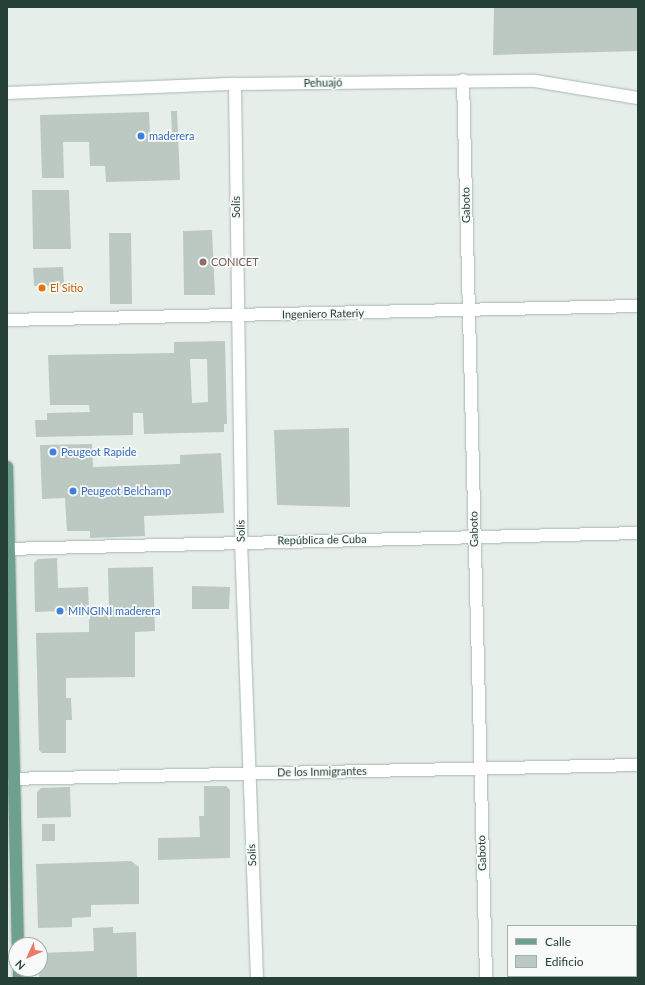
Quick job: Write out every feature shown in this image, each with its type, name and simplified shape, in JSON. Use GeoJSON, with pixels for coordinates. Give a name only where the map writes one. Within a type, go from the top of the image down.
{"type":"FeatureCollection","features":[{"type":"Feature","properties":{"kind":"main road"},"geometry":{"type":"LineString","coordinates":[[7,467],[11,778],[18,937]]}},
{"type":"Feature","properties":{"kind":"street","name":"Gaboto"},"geometry":{"type":"LineString","coordinates":[[463,80],[486,978]]}},
{"type":"Feature","properties":{"kind":"street","name":"Pehuajó"},"geometry":{"type":"LineString","coordinates":[[7,93],[235,84],[535,80],[638,98]]}},
{"type":"Feature","properties":{"kind":"street","name":"Solís"},"geometry":{"type":"LineString","coordinates":[[235,84],[241,542],[248,773],[258,978]]}},
{"type":"Feature","properties":{"kind":"street","name":"Ingeniero Rateriy"},"geometry":{"type":"LineString","coordinates":[[7,320],[638,306]]}},
{"type":"Feature","properties":{"kind":"street","name":"República de Cuba"},"geometry":{"type":"LineString","coordinates":[[8,549],[638,533]]}},
{"type":"Feature","properties":{"kind":"street","name":"De los Inmigrantes"},"geometry":{"type":"LineString","coordinates":[[11,778],[638,765]]}},
{"type":"Feature","properties":{"kind":"building"},"geometry":{"type":"Polygon","coordinates":[[[494,7],[638,7],[638,51],[493,55],[494,7]]]}},
{"type":"Feature","properties":{"kind":"building"},"geometry":{"type":"Polygon","coordinates":[[[171,111],[177,111],[180,180],[106,182],[105,166],[90,166],[89,142],[63,142],[64,178],[42,178],[40,115],[149,112],[150,135],[172,134],[171,111]]]}},
{"type":"Feature","properties":{"kind":"building"},"geometry":{"type":"Polygon","coordinates":[[[32,190],[69,190],[71,249],[33,249],[32,190]]]}},
{"type":"Feature","properties":{"kind":"building","name":"CONICET"},"geometry":{"type":"Polygon","coordinates":[[[212,230],[215,295],[184,295],[183,231],[212,230]]]}},
{"type":"Feature","properties":{"kind":"building"},"geometry":{"type":"Polygon","coordinates":[[[109,233],[131,233],[132,304],[110,304],[109,233]]]}},
{"type":"Feature","properties":{"kind":"building"},"geometry":{"type":"Polygon","coordinates":[[[63,267],[64,286],[34,286],[33,268],[63,267]]]}},
{"type":"Feature","properties":{"kind":"building"},"geometry":{"type":"Polygon","coordinates":[[[225,341],[227,424],[224,424],[224,432],[144,434],[143,413],[133,413],[133,435],[36,437],[35,420],[47,420],[47,413],[90,412],[89,405],[50,405],[48,355],[174,353],[174,342],[225,341]],[[190,359],[192,403],[208,402],[207,359],[190,359]]]}},
{"type":"Feature","properties":{"kind":"building"},"geometry":{"type":"Polygon","coordinates":[[[349,428],[350,507],[277,505],[274,430],[349,428]]]}},
{"type":"Feature","properties":{"kind":"building"},"geometry":{"type":"Polygon","coordinates":[[[92,444],[93,467],[180,464],[180,455],[221,453],[224,513],[144,516],[145,536],[90,538],[90,531],[67,531],[65,498],[42,499],[40,445],[92,444]]]}},
{"type":"Feature","properties":{"kind":"building"},"geometry":{"type":"Polygon","coordinates":[[[57,558],[58,588],[88,587],[89,610],[35,612],[34,563],[38,559],[57,558]]]}},
{"type":"Feature","properties":{"kind":"building"},"geometry":{"type":"Polygon","coordinates":[[[153,567],[155,631],[135,632],[135,677],[66,678],[66,698],[71,698],[72,720],[66,720],[66,753],[42,753],[39,750],[36,633],[89,632],[89,610],[109,609],[108,568],[153,567]]]}},
{"type":"Feature","properties":{"kind":"building"},"geometry":{"type":"Polygon","coordinates":[[[192,586],[230,587],[229,609],[192,609],[192,586]]]}},
{"type":"Feature","properties":{"kind":"building"},"geometry":{"type":"Polygon","coordinates":[[[204,786],[226,786],[230,790],[230,858],[158,860],[158,838],[200,837],[199,816],[204,816],[204,786]]]}},
{"type":"Feature","properties":{"kind":"building"},"geometry":{"type":"Polygon","coordinates":[[[70,787],[71,817],[37,818],[37,792],[41,788],[70,787]]]}},
{"type":"Feature","properties":{"kind":"building"},"geometry":{"type":"Polygon","coordinates":[[[42,824],[55,824],[55,841],[42,841],[42,824]]]}},
{"type":"Feature","properties":{"kind":"building"},"geometry":{"type":"Polygon","coordinates":[[[131,861],[139,867],[139,904],[91,905],[91,917],[72,918],[72,927],[38,928],[36,864],[131,861]]]}},
{"type":"Feature","properties":{"kind":"building"},"geometry":{"type":"Polygon","coordinates":[[[113,927],[113,933],[136,932],[137,978],[39,978],[48,977],[48,953],[94,951],[93,928],[113,927]]]}},
{"type":"Feature","properties":{"kind":"place","name":"maderera"},"geometry":{"type":"Point","coordinates":[141,136]}},
{"type":"Feature","properties":{"kind":"place","name":"CONICET"},"geometry":{"type":"Point","coordinates":[203,262]}},
{"type":"Feature","properties":{"kind":"place","name":"El Sitio"},"geometry":{"type":"Point","coordinates":[42,288]}},
{"type":"Feature","properties":{"kind":"place","name":"Peugeot Rapide"},"geometry":{"type":"Point","coordinates":[53,452]}},
{"type":"Feature","properties":{"kind":"place","name":"Peugeot Belchamp"},"geometry":{"type":"Point","coordinates":[73,491]}},
{"type":"Feature","properties":{"kind":"place","name":"MINGINI maderera"},"geometry":{"type":"Point","coordinates":[60,611]}}]}
